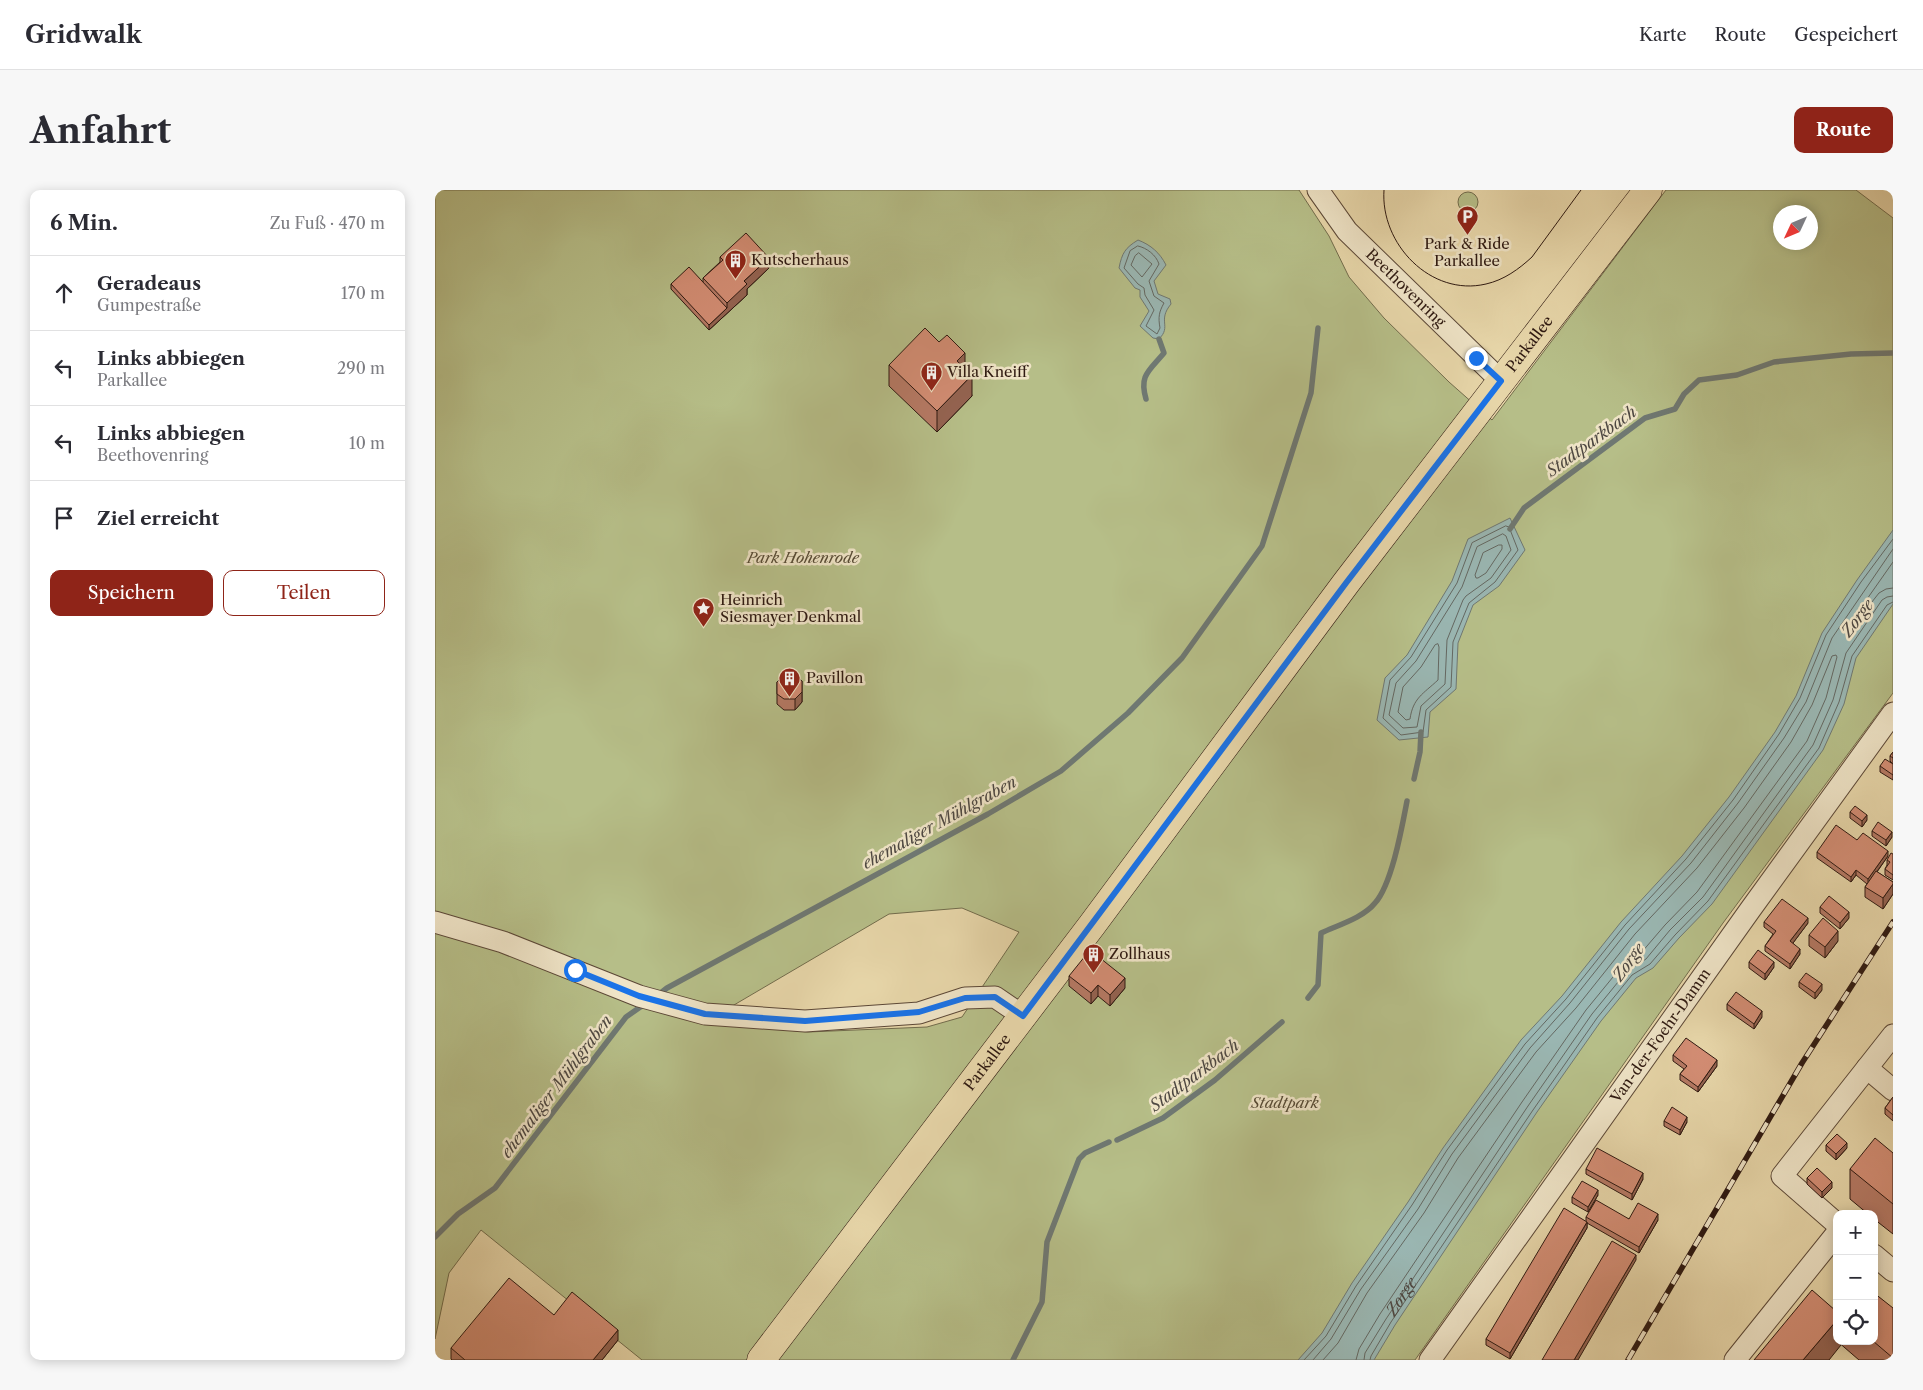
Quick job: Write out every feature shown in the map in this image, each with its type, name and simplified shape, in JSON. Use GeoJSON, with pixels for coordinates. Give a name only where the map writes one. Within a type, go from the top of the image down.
{"type":"FeatureCollection","features":[{"type":"Feature","properties":{"kind":"main road","name":"Parkallee"},"geometry":{"type":"LineString","coordinates":[[761,1360],[1023,1016],[1346,583],[1648,190]]}},
{"type":"Feature","properties":{"kind":"street","name":"Beethovenring"},"geometry":{"type":"LineString","coordinates":[[1324,193],[1347,232],[1501,381]]}},
{"type":"Feature","properties":{"kind":"street","name":"Van-der-Foehr-Damm"},"geometry":{"type":"LineString","coordinates":[[1430,1360],[1750,910],[1893,713]]}},
{"type":"Feature","properties":{"kind":"street"},"geometry":{"type":"LineString","coordinates":[[435,922],[503,942],[639,996],[705,1014],[805,1021],[919,1012],[965,998],[995,997],[1023,1016]]}},
{"type":"Feature","properties":{"kind":"street"},"geometry":{"type":"LineString","coordinates":[[1833,1221],[1781,1176],[1893,1035]]}},
{"type":"Feature","properties":{"kind":"street"},"geometry":{"type":"LineString","coordinates":[[1867,1068],[1893,1090]]}},
{"type":"Feature","properties":{"kind":"street"},"geometry":{"type":"LineString","coordinates":[[1735,1360],[1833,1238]]}},
{"type":"Feature","properties":{"kind":"street"},"geometry":{"type":"LineString","coordinates":[[1878,1258],[1893,1271]]}},
{"type":"Feature","properties":{"kind":"green space"},"geometry":{"type":"Polygon","coordinates":[[[435,190],[1299,190],[1329,236],[1349,277],[1384,318],[1449,382],[1492,420],[1666,190],[1856,190],[1893,218],[1893,693],[1723,923],[1415,1360],[642,1360],[481,1230],[449,1273],[435,1339],[435,190]],[[962,908],[889,914],[705,1022],[808,1032],[927,1027],[962,1017],[1019,932],[962,908]]]}},
{"type":"Feature","properties":{"kind":"green space"},"geometry":{"type":"Polygon","coordinates":[[[1468,192],[1475,195],[1478,202],[1475,209],[1468,212],[1461,209],[1458,202],[1461,195],[1468,192]]]}},
{"type":"Feature","properties":{"kind":"water"},"geometry":{"type":"Polygon","coordinates":[[[1138,240],[1155,250],[1166,265],[1154,281],[1158,294],[1170,299],[1171,304],[1165,315],[1163,334],[1159,339],[1153,338],[1140,326],[1149,311],[1140,297],[1140,290],[1135,288],[1119,268],[1125,251],[1138,240]]]}},
{"type":"Feature","properties":{"kind":"water"},"geometry":{"type":"Polygon","coordinates":[[[1510,518],[1525,550],[1499,586],[1473,605],[1458,643],[1456,689],[1430,712],[1428,737],[1399,740],[1377,720],[1385,678],[1407,655],[1452,581],[1468,539],[1510,518]]]}},
{"type":"Feature","properties":{"kind":"water","name":"Zorge"},"geometry":{"type":"Polygon","coordinates":[[[1893,530],[1893,604],[1856,658],[1844,704],[1823,750],[1712,904],[1653,968],[1636,978],[1601,1021],[1537,1112],[1395,1325],[1374,1360],[1298,1360],[1322,1333],[1352,1283],[1443,1148],[1521,1040],[1562,996],[1621,922],[1682,856],[1729,797],[1775,732],[1796,696],[1822,633],[1893,530]]]}},
{"type":"Feature","properties":{"kind":"building","name":"Kutscherhaus"},"geometry":{"type":"Polygon","coordinates":[[[746,233],[769,258],[744,281],[747,284],[727,303],[703,278],[723,260],[720,257],[746,233]]]}},
{"type":"Feature","properties":{"kind":"building"},"geometry":{"type":"Polygon","coordinates":[[[689,267],[727,308],[709,325],[671,284],[689,267]]]}},
{"type":"Feature","properties":{"kind":"building"},"geometry":{"type":"Polygon","coordinates":[[[925,328],[939,342],[947,335],[965,353],[957,361],[972,375],[937,411],[889,365],[925,328]]]}},
{"type":"Feature","properties":{"kind":"building"},"geometry":{"type":"Polygon","coordinates":[[[793,674],[802,681],[802,692],[795,699],[784,699],[777,694],[777,682],[784,675],[793,674]]]}},
{"type":"Feature","properties":{"kind":"building"},"geometry":{"type":"Polygon","coordinates":[[[1885,759],[1893,764],[1893,775],[1880,766],[1885,759]]]}},
{"type":"Feature","properties":{"kind":"building"},"geometry":{"type":"Polygon","coordinates":[[[1855,806],[1867,815],[1862,821],[1850,812],[1855,806]]]}},
{"type":"Feature","properties":{"kind":"building"},"geometry":{"type":"Polygon","coordinates":[[[1878,822],[1892,832],[1886,840],[1872,831],[1878,822]]]}},
{"type":"Feature","properties":{"kind":"building"},"geometry":{"type":"Polygon","coordinates":[[[1836,825],[1857,840],[1863,833],[1888,851],[1868,879],[1856,870],[1851,877],[1817,852],[1836,825]]]}},
{"type":"Feature","properties":{"kind":"building"},"geometry":{"type":"Polygon","coordinates":[[[1891,853],[1893,854],[1893,875],[1885,869],[1890,862],[1887,860],[1891,853]]]}},
{"type":"Feature","properties":{"kind":"building"},"geometry":{"type":"Polygon","coordinates":[[[1876,871],[1893,882],[1883,898],[1865,887],[1876,871]]]}},
{"type":"Feature","properties":{"kind":"building"},"geometry":{"type":"Polygon","coordinates":[[[1829,896],[1849,912],[1840,923],[1820,907],[1829,896]]]}},
{"type":"Feature","properties":{"kind":"building"},"geometry":{"type":"Polygon","coordinates":[[[1782,899],[1808,918],[1790,941],[1800,949],[1790,964],[1765,946],[1776,931],[1764,922],[1782,899]]]}},
{"type":"Feature","properties":{"kind":"building"},"geometry":{"type":"Polygon","coordinates":[[[1823,918],[1838,931],[1825,947],[1809,935],[1823,918]]]}},
{"type":"Feature","properties":{"kind":"building"},"geometry":{"type":"Polygon","coordinates":[[[1090,950],[1125,978],[1110,995],[1098,985],[1091,993],[1069,976],[1090,950]]]}},
{"type":"Feature","properties":{"kind":"building"},"geometry":{"type":"Polygon","coordinates":[[[1758,950],[1774,962],[1765,974],[1749,962],[1758,950]]]}},
{"type":"Feature","properties":{"kind":"building"},"geometry":{"type":"Polygon","coordinates":[[[1806,973],[1822,984],[1815,993],[1799,982],[1806,973]]]}},
{"type":"Feature","properties":{"kind":"building"},"geometry":{"type":"Polygon","coordinates":[[[1736,992],[1762,1011],[1754,1024],[1727,1004],[1736,992]]]}},
{"type":"Feature","properties":{"kind":"building"},"geometry":{"type":"Polygon","coordinates":[[[1686,1038],[1717,1060],[1698,1087],[1680,1074],[1687,1066],[1673,1055],[1686,1038]]]}},
{"type":"Feature","properties":{"kind":"building"},"geometry":{"type":"Polygon","coordinates":[[[1893,1097],[1893,1115],[1885,1108],[1893,1097]]]}},
{"type":"Feature","properties":{"kind":"building"},"geometry":{"type":"Polygon","coordinates":[[[1672,1107],[1687,1117],[1680,1130],[1664,1121],[1672,1107]]]}},
{"type":"Feature","properties":{"kind":"building"},"geometry":{"type":"Polygon","coordinates":[[[1837,1134],[1847,1143],[1836,1154],[1826,1145],[1837,1134]]]}},
{"type":"Feature","properties":{"kind":"building"},"geometry":{"type":"Polygon","coordinates":[[[1875,1138],[1893,1153],[1893,1204],[1850,1169],[1875,1138]]]}},
{"type":"Feature","properties":{"kind":"building"},"geometry":{"type":"Polygon","coordinates":[[[1597,1148],[1643,1173],[1632,1194],[1586,1169],[1597,1148]]]}},
{"type":"Feature","properties":{"kind":"building"},"geometry":{"type":"Polygon","coordinates":[[[1817,1168],[1832,1182],[1822,1192],[1807,1178],[1817,1168]]]}},
{"type":"Feature","properties":{"kind":"building"},"geometry":{"type":"Polygon","coordinates":[[[1582,1181],[1598,1190],[1588,1207],[1572,1197],[1582,1181]]]}},
{"type":"Feature","properties":{"kind":"building"},"geometry":{"type":"Polygon","coordinates":[[[1596,1200],[1629,1219],[1638,1203],[1658,1214],[1639,1247],[1586,1217],[1596,1200]]]}},
{"type":"Feature","properties":{"kind":"building"},"geometry":{"type":"Polygon","coordinates":[[[1564,1208],[1587,1222],[1510,1353],[1486,1339],[1564,1208]]]}},
{"type":"Feature","properties":{"kind":"building"},"geometry":{"type":"Polygon","coordinates":[[[1612,1241],[1636,1255],[1574,1360],[1542,1360],[1612,1241]]]}},
{"type":"Feature","properties":{"kind":"building"},"geometry":{"type":"Polygon","coordinates":[[[509,1278],[554,1315],[572,1292],[618,1330],[593,1360],[465,1360],[451,1348],[509,1278]]]}},
{"type":"Feature","properties":{"kind":"building"},"geometry":{"type":"Polygon","coordinates":[[[1812,1290],[1833,1308],[1833,1325],[1803,1360],[1754,1360],[1812,1290]]]}},
{"type":"Feature","properties":{"kind":"building"},"geometry":{"type":"Polygon","coordinates":[[[1878,1296],[1893,1308],[1893,1358],[1878,1345],[1878,1296]]]}},
{"type":"Feature","properties":{"kind":"waterway","name":"ehemaliger Mühlgraben"},"geometry":{"type":"LineString","coordinates":[[658,995],[667,988],[988,814],[1061,771],[1128,713],[1182,658],[1262,546],[1311,393],[1318,328]]}},
{"type":"Feature","properties":{"kind":"waterway"},"geometry":{"type":"LineString","coordinates":[[1146,399],[1144,391],[1145,379],[1150,369],[1164,353],[1159,339]]}},
{"type":"Feature","properties":{"kind":"waterway","name":"Stadtparkbach"},"geometry":{"type":"LineString","coordinates":[[1510,529],[1524,508],[1645,418],[1675,409],[1684,394],[1699,380],[1737,375],[1774,362],[1851,354],[1893,353]]}},
{"type":"Feature","properties":{"kind":"waterway","name":"Stadtparkbach"},"geometry":{"type":"LineString","coordinates":[[1414,779],[1420,752],[1421,732]]}},
{"type":"Feature","properties":{"kind":"waterway","name":"Stadtparkbach"},"geometry":{"type":"LineString","coordinates":[[1308,998],[1318,985],[1321,933],[1364,913],[1375,903],[1381,894],[1396,855],[1407,801]]}},
{"type":"Feature","properties":{"kind":"waterway","name":"ehemaliger Mühlgraben"},"geometry":{"type":"LineString","coordinates":[[435,1237],[458,1214],[495,1188],[626,1017],[646,1003]]}},
{"type":"Feature","properties":{"kind":"waterway","name":"Stadtparkbach"},"geometry":{"type":"LineString","coordinates":[[1117,1140],[1163,1118],[1215,1080],[1282,1022]]}},
{"type":"Feature","properties":{"kind":"waterway","name":"Stadtparkbach"},"geometry":{"type":"LineString","coordinates":[[1013,1360],[1042,1302],[1047,1242],[1079,1159],[1085,1153],[1109,1142]]}},
{"type":"Feature","properties":{"kind":"tram line"},"geometry":{"type":"LineString","coordinates":[[1384,190],[1385,210],[1391,229],[1400,247],[1413,262],[1429,274],[1446,282],[1466,286],[1486,284],[1499,280],[1511,274],[1532,257],[1581,190]]}},
{"type":"Feature","properties":{"kind":"railway"},"geometry":{"type":"LineString","coordinates":[[1628,1360],[1802,1063],[1893,922]]}},
{"type":"Feature","properties":{"kind":"place","name":"Park & Ride Parkallee"},"geometry":{"type":"Point","coordinates":[1467,235]}},
{"type":"Feature","properties":{"kind":"place","name":"Kutscherhaus"},"geometry":{"type":"Point","coordinates":[735,279]}},
{"type":"Feature","properties":{"kind":"place","name":"Villa Kneiff"},"geometry":{"type":"Point","coordinates":[931,391]}},
{"type":"Feature","properties":{"kind":"place","name":"Heinrich Siesmayer Denkmal"},"geometry":{"type":"Point","coordinates":[704,628]}},
{"type":"Feature","properties":{"kind":"place","name":"Pavillon"},"geometry":{"type":"Point","coordinates":[790,697]}},
{"type":"Feature","properties":{"kind":"place","name":"Zollhaus"},"geometry":{"type":"Point","coordinates":[1093,973]}},
{"type":"Feature","properties":{"kind":"route"},"geometry":{"type":"LineString","coordinates":[[575,970],[639,996],[705,1014],[805,1021],[919,1012],[965,998],[995,997],[1023,1016],[1346,583],[1501,381],[1476,358]]}},
{"type":"Feature","properties":{"kind":"park label","name":"Park Hohenrode"},"geometry":{"type":"Point","coordinates":[803,558]}},
{"type":"Feature","properties":{"kind":"park label","name":"Stadtpark"},"geometry":{"type":"Point","coordinates":[1285,1103]}}]}
